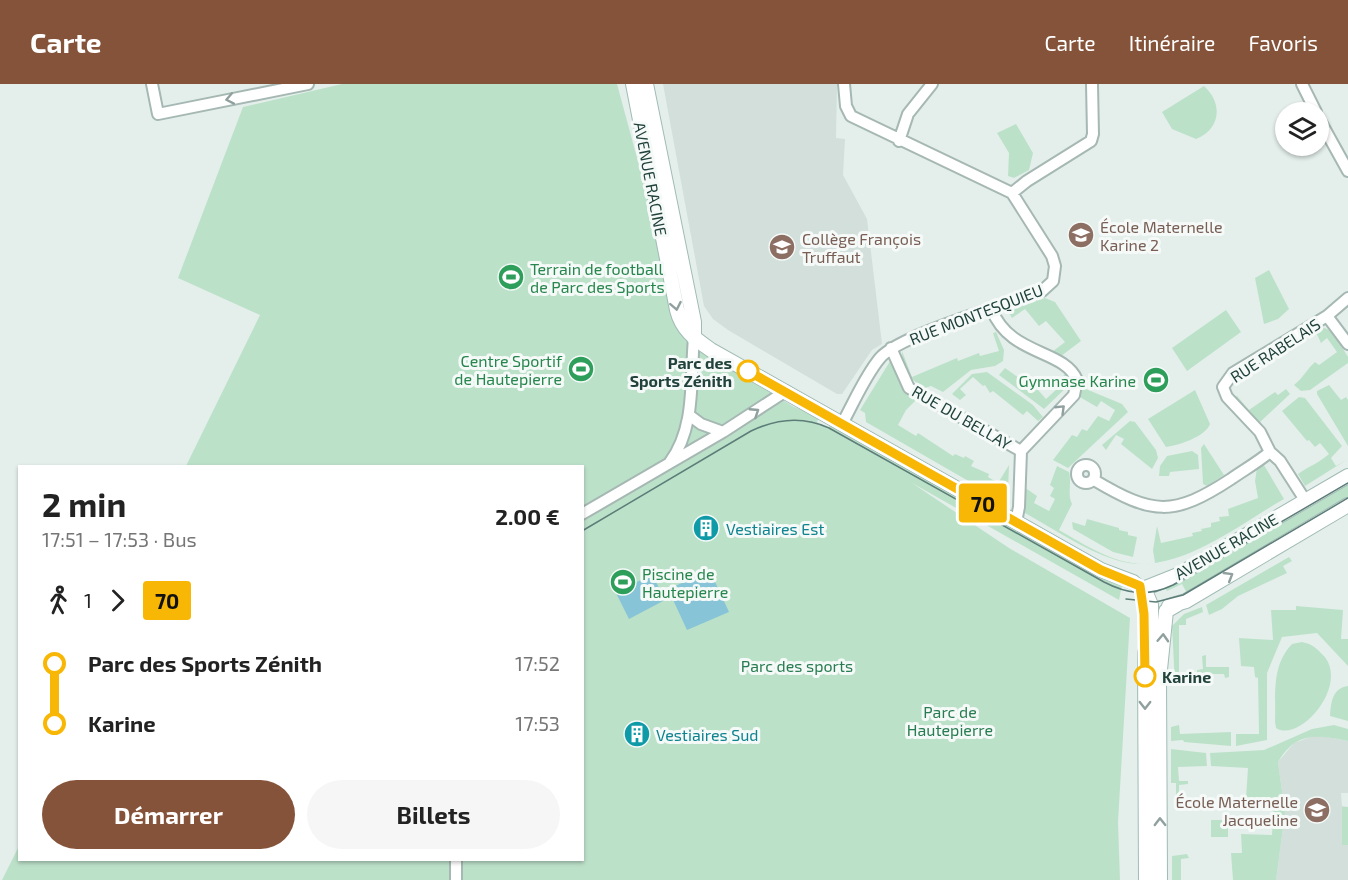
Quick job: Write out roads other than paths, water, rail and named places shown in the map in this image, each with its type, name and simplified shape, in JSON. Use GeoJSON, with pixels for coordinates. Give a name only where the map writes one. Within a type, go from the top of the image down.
{"type":"FeatureCollection","features":[{"type":"Feature","properties":{"kind":"street"},"geometry":{"type":"LineString","coordinates":[[152,84],[158,114],[309,84]]}},
{"type":"Feature","properties":{"kind":"street","name":"AVENUE RACINE"},"geometry":{"type":"LineString","coordinates":[[633,84],[682,326],[694,338],[786,392],[843,422],[1101,570],[1129,580],[1143,588],[1186,571],[1348,476]]}},
{"type":"Feature","properties":{"kind":"street","name":"AVENUE RACINE"},"geometry":{"type":"LineString","coordinates":[[646,84],[694,322],[694,338]]}},
{"type":"Feature","properties":{"kind":"street"},"geometry":{"type":"LineString","coordinates":[[844,84],[846,106],[851,116],[899,141],[1012,193],[1091,141],[1094,134],[1092,84]]}},
{"type":"Feature","properties":{"kind":"street"},"geometry":{"type":"LineString","coordinates":[[899,141],[908,114],[932,84]]}},
{"type":"Feature","properties":{"kind":"street"},"geometry":{"type":"LineString","coordinates":[[1302,84],[1311,102]]}},
{"type":"Feature","properties":{"kind":"street"},"geometry":{"type":"LineString","coordinates":[[1329,137],[1348,171]]}},
{"type":"Feature","properties":{"kind":"street","name":"RUE MONTESQUIEU"},"geometry":{"type":"LineString","coordinates":[[843,422],[879,358],[891,348],[928,331],[1042,291],[1053,281],[1055,274],[1052,256],[1012,193]]}},
{"type":"Feature","properties":{"kind":"street","name":"RUE RABELAIS"},"geometry":{"type":"LineString","coordinates":[[1305,500],[1280,461],[1270,452],[1257,428],[1224,393],[1224,383],[1233,373],[1327,316],[1348,298]]}},
{"type":"Feature","properties":{"kind":"street","name":"RUE DU BELLAY"},"geometry":{"type":"LineString","coordinates":[[992,310],[1006,332],[1043,355],[1066,364],[1077,380],[1074,395],[1021,451],[1019,507],[1016,522]]}},
{"type":"Feature","properties":{"kind":"street","name":"RUE RABELAIS"},"geometry":{"type":"LineString","coordinates":[[1327,316],[1348,344]]}},
{"type":"Feature","properties":{"kind":"street"},"geometry":{"type":"LineString","coordinates":[[668,465],[683,441],[689,415],[694,338]]}},
{"type":"Feature","properties":{"kind":"street","name":"RUE DU BELLAY"},"geometry":{"type":"LineString","coordinates":[[891,348],[909,388],[1021,451]]}},
{"type":"Feature","properties":{"kind":"street"},"geometry":{"type":"LineString","coordinates":[[584,513],[668,465],[786,392]]}},
{"type":"Feature","properties":{"kind":"street"},"geometry":{"type":"LineString","coordinates":[[689,415],[701,424],[723,432]]}},
{"type":"Feature","properties":{"kind":"street"},"geometry":{"type":"LineString","coordinates":[[1094,480],[1140,505],[1157,507],[1188,504],[1203,498],[1270,452]]}},
{"type":"Feature","properties":{"kind":"street","name":"AVENUE RACINE"},"geometry":{"type":"LineString","coordinates":[[1147,605],[1178,604],[1348,505]]}},
{"type":"Feature","properties":{"kind":"street"},"geometry":{"type":"LineString","coordinates":[[1143,588],[1147,605],[1151,661],[1159,680]]}},
{"type":"Feature","properties":{"kind":"street"},"geometry":{"type":"LineString","coordinates":[[1160,880],[1159,680],[1166,612],[1178,604]]}},
{"type":"Feature","properties":{"kind":"street"},"geometry":{"type":"LineString","coordinates":[[1146,880],[1147,605]]}},
{"type":"Feature","properties":{"kind":"street"},"geometry":{"type":"LineString","coordinates":[[456,861],[456,880]]}},
{"type":"Feature","properties":{"kind":"water"},"geometry":{"type":"Polygon","coordinates":[[[710,571],[729,612],[687,630],[668,589],[710,571]]]}},
{"type":"Feature","properties":{"kind":"water"},"geometry":{"type":"Polygon","coordinates":[[[652,574],[665,600],[629,619],[616,593],[652,574]]]}},
{"type":"Feature","properties":{"kind":"tram line"},"geometry":{"type":"LineString","coordinates":[[584,530],[751,431],[790,420],[819,424],[829,428],[1104,582],[1129,591],[1155,591],[1173,585],[1348,483]]}},
{"type":"Feature","properties":{"kind":"tram line"},"geometry":{"type":"LineString","coordinates":[[1126,599],[1156,602],[1183,595],[1348,498]]}},
{"type":"Feature","properties":{"kind":"place","name":"École Maternelle Karine 2"},"geometry":{"type":"Point","coordinates":[1081,235]}},
{"type":"Feature","properties":{"kind":"place","name":"Collège François Truffaut"},"geometry":{"type":"Point","coordinates":[782,247]}},
{"type":"Feature","properties":{"kind":"place","name":"Terrain de football de Parc des Sports"},"geometry":{"type":"Point","coordinates":[511,277]}},
{"type":"Feature","properties":{"kind":"place","name":"Centre Sportif de Hautepierre"},"geometry":{"type":"Point","coordinates":[581,369]}},
{"type":"Feature","properties":{"kind":"place","name":"Parc des Sports Zénith"},"geometry":{"type":"Point","coordinates":[748,371]}},
{"type":"Feature","properties":{"kind":"place","name":"Gymnase Karine"},"geometry":{"type":"Point","coordinates":[1156,380]}},
{"type":"Feature","properties":{"kind":"place","name":"Vestiaires Est"},"geometry":{"type":"Point","coordinates":[706,528]}},
{"type":"Feature","properties":{"kind":"place","name":"Piscine de Hautepierre"},"geometry":{"type":"Point","coordinates":[623,582]}},
{"type":"Feature","properties":{"kind":"place","name":"Karine"},"geometry":{"type":"Point","coordinates":[1145,676]}},
{"type":"Feature","properties":{"kind":"place","name":"Vestiaires Sud"},"geometry":{"type":"Point","coordinates":[637,734]}},
{"type":"Feature","properties":{"kind":"place","name":"École Maternelle Jacqueline"},"geometry":{"type":"Point","coordinates":[1317,810]}},
{"type":"Feature","properties":{"kind":"park label","name":"Parc des sports"},"geometry":{"type":"Point","coordinates":[797,665]}},
{"type":"Feature","properties":{"kind":"park label","name":"Parc de Hautepierre"},"geometry":{"type":"Point","coordinates":[950,720]}}]}
